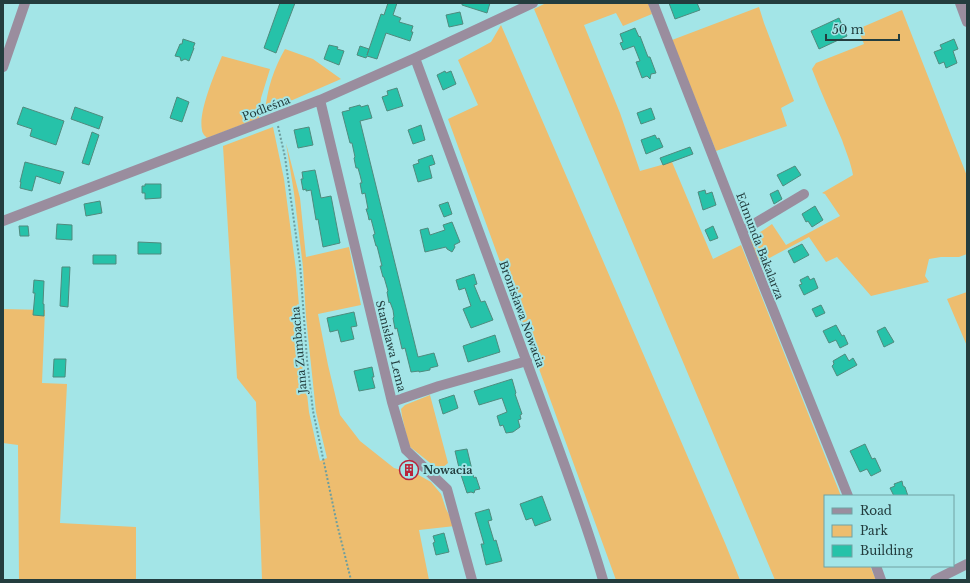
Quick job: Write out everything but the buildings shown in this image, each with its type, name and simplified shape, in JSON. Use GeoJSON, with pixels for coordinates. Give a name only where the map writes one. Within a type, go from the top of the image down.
{"type":"FeatureCollection","features":[{"type":"Feature","properties":{"kind":"street"},"geometry":{"type":"LineString","coordinates":[[3,67],[25,3]]}},
{"type":"Feature","properties":{"kind":"street","name":"Podleśna"},"geometry":{"type":"LineString","coordinates":[[3,221],[320,100],[416,58],[533,3]]}},
{"type":"Feature","properties":{"kind":"street","name":"Edmunda Bakalarza"},"geometry":{"type":"LineString","coordinates":[[653,3],[848,495]]}},
{"type":"Feature","properties":{"kind":"street"},"geometry":{"type":"LineString","coordinates":[[960,3],[967,22]]}},
{"type":"Feature","properties":{"kind":"street","name":"Bronisława Nowacia"},"geometry":{"type":"LineString","coordinates":[[416,58],[579,506],[603,580]]}},
{"type":"Feature","properties":{"kind":"street","name":"Stanisława Lema"},"geometry":{"type":"LineString","coordinates":[[320,100],[392,402],[406,450],[447,489],[472,580]]}},
{"type":"Feature","properties":{"kind":"street"},"geometry":{"type":"LineString","coordinates":[[742,231],[804,194]]}},
{"type":"Feature","properties":{"kind":"street"},"geometry":{"type":"LineString","coordinates":[[392,402],[439,386],[527,361]]}},
{"type":"Feature","properties":{"kind":"street"},"geometry":{"type":"LineString","coordinates":[[935,580],[967,564]]}},
{"type":"Feature","properties":{"kind":"street"},"geometry":{"type":"LineString","coordinates":[[876,567],[881,580]]}},
{"type":"Feature","properties":{"kind":"path","name":"Jana Zumbacha"},"geometry":{"type":"LineString","coordinates":[[276,117],[285,157],[300,264],[307,360],[313,411],[337,524],[351,580]]}},
{"type":"Feature","properties":{"kind":"green space"},"geometry":{"type":"Polygon","coordinates":[[[546,3],[648,3],[652,14],[623,26],[616,13],[584,25],[620,113],[640,171],[672,162],[713,259],[741,245],[841,495],[824,495],[824,567],[870,567],[876,580],[775,580],[534,9],[546,3]]]}},
{"type":"Feature","properties":{"kind":"green space"},"geometry":{"type":"Polygon","coordinates":[[[759,7],[794,101],[781,108],[787,126],[716,151],[672,40],[759,7]]]}},
{"type":"Feature","properties":{"kind":"green space"},"geometry":{"type":"Polygon","coordinates":[[[902,10],[967,176],[967,254],[959,257],[929,259],[925,276],[929,282],[871,296],[837,257],[826,262],[809,237],[758,264],[749,240],[772,224],[786,245],[840,216],[825,194],[822,193],[853,175],[842,140],[812,69],[816,63],[864,44],[858,29],[902,10]]]}},
{"type":"Feature","properties":{"kind":"green space"},"geometry":{"type":"Polygon","coordinates":[[[501,25],[740,580],[616,580],[448,119],[478,105],[458,60],[491,42],[501,25]]]}},
{"type":"Feature","properties":{"kind":"green space"},"geometry":{"type":"Polygon","coordinates":[[[285,49],[313,59],[341,79],[265,112],[267,95],[272,79],[285,49]]]}},
{"type":"Feature","properties":{"kind":"green space"},"geometry":{"type":"Polygon","coordinates":[[[222,56],[270,69],[261,98],[259,118],[207,138],[202,131],[202,113],[215,72],[222,56]]]}},
{"type":"Feature","properties":{"kind":"green space"},"geometry":{"type":"Polygon","coordinates":[[[273,127],[284,179],[296,270],[309,412],[320,461],[327,458],[316,412],[306,317],[303,267],[286,143],[300,198],[306,257],[349,247],[361,305],[318,314],[340,415],[360,441],[394,468],[415,473],[431,482],[441,494],[446,509],[455,526],[419,530],[429,580],[262,580],[256,402],[237,378],[223,146],[273,127]]]}},
{"type":"Feature","properties":{"kind":"green space"},"geometry":{"type":"Polygon","coordinates":[[[967,292],[967,346],[947,299],[967,292]]]}},
{"type":"Feature","properties":{"kind":"green space"},"geometry":{"type":"Polygon","coordinates":[[[3,309],[45,310],[42,383],[67,384],[60,523],[136,527],[136,580],[19,580],[18,445],[3,443],[3,309]]]}},
{"type":"Feature","properties":{"kind":"green space"},"geometry":{"type":"Polygon","coordinates":[[[430,395],[448,463],[442,468],[434,466],[409,446],[402,416],[401,409],[405,405],[430,395]]]}},
{"type":"Feature","properties":{"kind":"place","name":"Nowacia"},"geometry":{"type":"Point","coordinates":[409,470]}}]}
